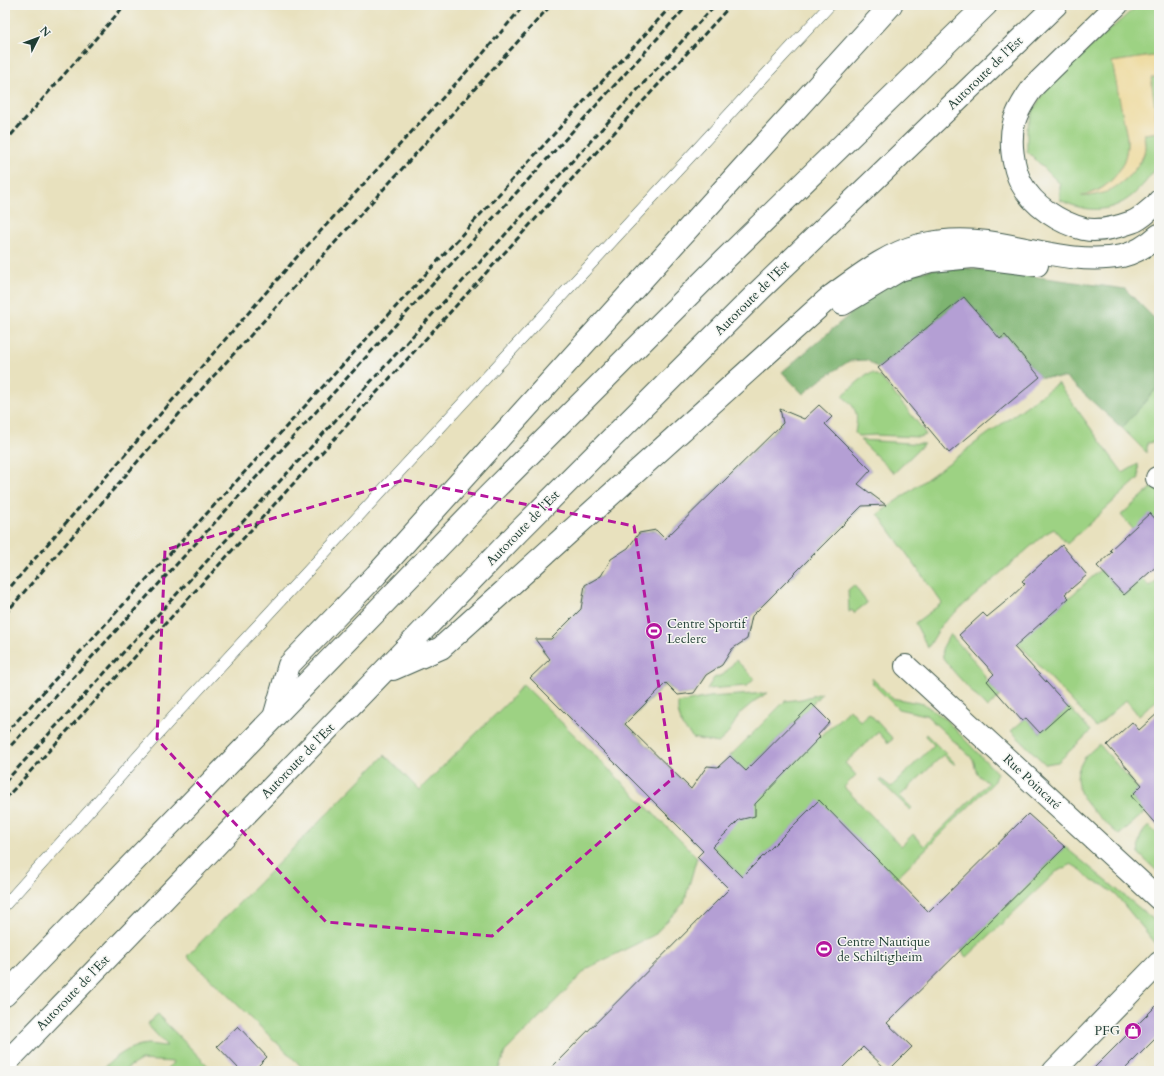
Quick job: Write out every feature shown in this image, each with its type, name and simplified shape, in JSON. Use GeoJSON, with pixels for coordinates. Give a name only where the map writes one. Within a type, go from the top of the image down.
{"type":"FeatureCollection","features":[{"type":"Feature","properties":{"kind":"main road"},"geometry":{"type":"LineString","coordinates":[[275,716],[288,666],[376,575],[891,5]]}},
{"type":"Feature","properties":{"kind":"main road"},"geometry":{"type":"LineString","coordinates":[[5,996],[488,496],[724,260],[986,5]]}},
{"type":"Feature","properties":{"kind":"main road","name":"Autoroute de l’Est"},"geometry":{"type":"LineString","coordinates":[[5,1064],[384,673],[519,531],[760,290],[1056,5]]}},
{"type":"Feature","properties":{"kind":"main road"},"geometry":{"type":"LineString","coordinates":[[1117,5],[1034,86],[1023,101],[1014,122],[1011,141],[1015,164],[1022,183],[1032,198],[1046,211],[1066,223],[1085,229],[1107,228],[1133,222],[1159,201]]}},
{"type":"Feature","properties":{"kind":"main road"},"geometry":{"type":"LineString","coordinates":[[384,673],[441,648],[831,296],[866,271],[894,255],[920,245],[952,241],[986,242],[1087,259],[1123,255],[1149,244],[1159,235]]}},
{"type":"Feature","properties":{"kind":"main road"},"geometry":{"type":"LineString","coordinates":[[765,356],[857,295],[900,270],[931,261],[973,258],[1036,265],[1104,270],[1141,261],[1159,252]]}},
{"type":"Feature","properties":{"kind":"main road","name":"Rue Poincaré"},"geometry":{"type":"LineString","coordinates":[[906,666],[1159,898]]}},
{"type":"Feature","properties":{"kind":"main road"},"geometry":{"type":"LineString","coordinates":[[1054,1071],[1159,963]]}},
{"type":"Feature","properties":{"kind":"lane"},"geometry":{"type":"LineString","coordinates":[[5,905],[186,704],[830,5]]}},
{"type":"Feature","properties":{"kind":"highlighted area"},"geometry":{"type":"Polygon","coordinates":[[[404,480],[634,526],[673,778],[492,936],[326,922],[157,739],[165,550],[404,480]]]}},
{"type":"Feature","properties":{"kind":"green space"},"geometry":{"type":"Polygon","coordinates":[[[1138,5],[1159,5],[1159,55],[1113,62],[1127,137],[1126,153],[1121,168],[1111,181],[1098,190],[1083,196],[1100,194],[1124,181],[1143,158],[1145,144],[1144,134],[1158,132],[1150,77],[1159,76],[1159,162],[1152,174],[1138,190],[1128,199],[1118,204],[1108,208],[1097,209],[1073,205],[1060,200],[1060,184],[1027,151],[1027,129],[1034,109],[1044,92],[1063,71],[1138,5]]]}},
{"type":"Feature","properties":{"kind":"green space"},"geometry":{"type":"Polygon","coordinates":[[[960,268],[987,270],[1125,289],[1159,323],[1159,386],[1122,428],[1066,378],[1040,377],[1005,335],[1000,339],[964,297],[878,368],[867,360],[849,361],[819,381],[803,394],[782,372],[875,293],[902,277],[933,269],[960,268]]]}},
{"type":"Feature","properties":{"kind":"green space"},"geometry":{"type":"Polygon","coordinates":[[[873,373],[881,378],[887,385],[926,435],[919,437],[875,435],[858,436],[855,433],[856,412],[851,404],[842,396],[867,374],[873,373]]]}},
{"type":"Feature","properties":{"kind":"green space"},"geometry":{"type":"Polygon","coordinates":[[[1058,383],[1123,473],[1138,464],[1139,478],[1067,544],[1054,529],[1045,534],[942,624],[928,648],[915,623],[942,603],[878,514],[1058,383]]]}},
{"type":"Feature","properties":{"kind":"green space"},"geometry":{"type":"Polygon","coordinates":[[[1159,385],[1159,448],[1158,442],[1147,443],[1147,453],[1122,428],[1159,385]]]}},
{"type":"Feature","properties":{"kind":"green space","name":"Centre Sportif Leclerc"},"geometry":{"type":"Polygon","coordinates":[[[783,415],[795,425],[816,415],[871,470],[855,486],[874,495],[873,503],[870,506],[864,505],[747,621],[750,624],[747,639],[732,649],[722,665],[706,675],[694,693],[678,695],[666,684],[626,724],[694,792],[706,768],[709,766],[717,769],[785,701],[802,699],[822,693],[756,761],[820,737],[850,709],[860,721],[869,713],[893,739],[888,743],[878,732],[845,763],[856,775],[844,787],[901,846],[913,834],[924,846],[988,783],[977,774],[973,759],[926,715],[898,709],[873,684],[872,678],[892,698],[924,704],[944,718],[997,773],[993,783],[896,878],[819,801],[742,877],[710,844],[717,831],[699,847],[530,678],[555,654],[544,652],[542,644],[547,639],[551,639],[585,604],[582,601],[585,585],[601,576],[628,548],[639,533],[656,530],[665,539],[782,423],[783,415]]]}},
{"type":"Feature","properties":{"kind":"green space"},"geometry":{"type":"Polygon","coordinates":[[[860,440],[924,444],[894,473],[860,440]]]}},
{"type":"Feature","properties":{"kind":"green space"},"geometry":{"type":"Polygon","coordinates":[[[1154,486],[1159,488],[1159,523],[1133,529],[1121,515],[1154,486]]]}},
{"type":"Feature","properties":{"kind":"green space"},"geometry":{"type":"Polygon","coordinates":[[[1100,570],[1124,595],[1142,579],[1149,586],[1159,579],[1159,698],[1139,716],[1126,700],[1096,727],[1018,643],[1100,570]]]}},
{"type":"Feature","properties":{"kind":"green space"},"geometry":{"type":"Polygon","coordinates":[[[854,585],[867,603],[854,613],[852,610],[849,612],[848,590],[854,585]]]}},
{"type":"Feature","properties":{"kind":"green space"},"geometry":{"type":"Polygon","coordinates":[[[950,634],[979,666],[987,681],[1000,696],[987,708],[943,658],[942,649],[950,634]]]}},
{"type":"Feature","properties":{"kind":"green space"},"geometry":{"type":"Polygon","coordinates":[[[736,660],[754,678],[747,686],[707,689],[714,678],[724,674],[736,660]]]}},
{"type":"Feature","properties":{"kind":"green space"},"geometry":{"type":"Polygon","coordinates":[[[523,684],[697,857],[684,903],[654,935],[588,968],[505,1052],[498,1071],[306,1071],[187,956],[385,755],[419,790],[509,701],[523,684]]]}},
{"type":"Feature","properties":{"kind":"green space"},"geometry":{"type":"Polygon","coordinates":[[[768,693],[756,700],[739,714],[726,736],[718,743],[693,738],[682,726],[678,711],[678,703],[710,697],[768,693]]]}},
{"type":"Feature","properties":{"kind":"green space"},"geometry":{"type":"Polygon","coordinates":[[[1069,707],[1091,731],[1058,762],[1045,764],[1011,731],[1026,718],[1040,733],[1069,707]]]}},
{"type":"Feature","properties":{"kind":"green space"},"geometry":{"type":"Polygon","coordinates":[[[926,734],[956,764],[943,755],[900,796],[912,808],[910,810],[880,781],[881,779],[891,787],[934,745],[925,736],[926,734]]]}},
{"type":"Feature","properties":{"kind":"green space"},"geometry":{"type":"Polygon","coordinates":[[[1099,744],[1138,789],[1131,796],[1145,812],[1119,835],[1094,812],[1081,794],[1078,784],[1078,773],[1083,759],[1099,744]]]}},
{"type":"Feature","properties":{"kind":"green space"},"geometry":{"type":"Polygon","coordinates":[[[1149,826],[1159,836],[1159,873],[1139,854],[1138,846],[1140,838],[1149,826]]]}},
{"type":"Feature","properties":{"kind":"green space"},"geometry":{"type":"Polygon","coordinates":[[[1065,847],[1154,920],[1157,927],[1157,945],[1116,895],[1103,885],[1092,881],[1081,870],[1071,864],[1056,872],[967,957],[961,950],[1065,847]]]}},
{"type":"Feature","properties":{"kind":"green space"},"geometry":{"type":"Polygon","coordinates":[[[158,1015],[213,1071],[164,1071],[174,1062],[141,1060],[122,1071],[100,1071],[133,1047],[147,1044],[167,1046],[147,1024],[158,1015]]]}},
{"type":"Feature","properties":{"kind":"sand"},"geometry":{"type":"Polygon","coordinates":[[[1159,55],[1159,76],[1151,78],[1158,132],[1144,134],[1144,153],[1137,167],[1125,180],[1106,192],[1081,196],[1099,190],[1112,180],[1121,168],[1126,153],[1127,137],[1112,62],[1159,55]]]}},
{"type":"Feature","properties":{"kind":"building"},"geometry":{"type":"Polygon","coordinates":[[[964,297],[1000,339],[1005,335],[1040,377],[949,453],[878,368],[964,297]]]}},
{"type":"Feature","properties":{"kind":"building"},"geometry":{"type":"Polygon","coordinates":[[[819,405],[832,417],[825,424],[871,470],[858,484],[886,505],[862,506],[752,616],[747,639],[732,649],[722,665],[706,675],[694,693],[678,695],[666,683],[625,724],[691,789],[707,766],[718,767],[730,756],[746,771],[812,704],[830,722],[818,735],[820,737],[755,804],[755,816],[739,820],[712,847],[742,877],[819,800],[929,912],[1028,814],[1065,847],[887,1023],[912,1047],[888,1071],[863,1047],[839,1071],[548,1071],[729,889],[697,857],[703,851],[530,678],[550,659],[535,639],[551,639],[581,609],[585,585],[601,576],[611,559],[628,548],[639,533],[656,530],[665,539],[783,423],[780,409],[804,419],[819,405]]]}},
{"type":"Feature","properties":{"kind":"building"},"geometry":{"type":"Polygon","coordinates":[[[1150,513],[1159,523],[1159,564],[1124,595],[1097,566],[1112,552],[1110,550],[1150,513]]]}},
{"type":"Feature","properties":{"kind":"building"},"geometry":{"type":"Polygon","coordinates":[[[1062,545],[1087,575],[1065,594],[1069,598],[1014,647],[1069,707],[1040,733],[1026,718],[1022,721],[987,681],[994,674],[959,635],[983,613],[987,617],[1010,598],[1025,584],[1022,581],[1062,545]]]}},
{"type":"Feature","properties":{"kind":"building"},"geometry":{"type":"Polygon","coordinates":[[[1159,712],[1159,828],[1131,796],[1142,785],[1107,745],[1132,722],[1139,730],[1159,712]]]}},
{"type":"Feature","properties":{"kind":"building"},"geometry":{"type":"Polygon","coordinates":[[[1159,1003],[1159,1035],[1123,1071],[1091,1071],[1159,1003]]]}},
{"type":"Feature","properties":{"kind":"building"},"geometry":{"type":"Polygon","coordinates":[[[238,1026],[267,1057],[253,1071],[241,1071],[217,1046],[238,1026]]]}},
{"type":"Feature","properties":{"kind":"railway"},"geometry":{"type":"LineString","coordinates":[[5,142],[125,5]]}},
{"type":"Feature","properties":{"kind":"railway"},"geometry":{"type":"LineString","coordinates":[[5,593],[296,258],[480,57],[524,5]]}},
{"type":"Feature","properties":{"kind":"railway"},"geometry":{"type":"LineString","coordinates":[[5,614],[179,414],[551,5]]}},
{"type":"Feature","properties":{"kind":"railway"},"geometry":{"type":"LineString","coordinates":[[5,734],[672,5]]}},
{"type":"Feature","properties":{"kind":"railway"},"geometry":{"type":"LineString","coordinates":[[5,752],[688,5]]}},
{"type":"Feature","properties":{"kind":"railway"},"geometry":{"type":"LineString","coordinates":[[5,782],[715,5]]}},
{"type":"Feature","properties":{"kind":"railway"},"geometry":{"type":"LineString","coordinates":[[5,799],[731,5]]}},
{"type":"Feature","properties":{"kind":"place","name":"Centre Sportif Leclerc"},"geometry":{"type":"Point","coordinates":[654,631]}},
{"type":"Feature","properties":{"kind":"place","name":"Centre Nautique de Schiltigheim"},"geometry":{"type":"Point","coordinates":[824,949]}},
{"type":"Feature","properties":{"kind":"place","name":"PFG"},"geometry":{"type":"Point","coordinates":[1133,1031]}}]}
